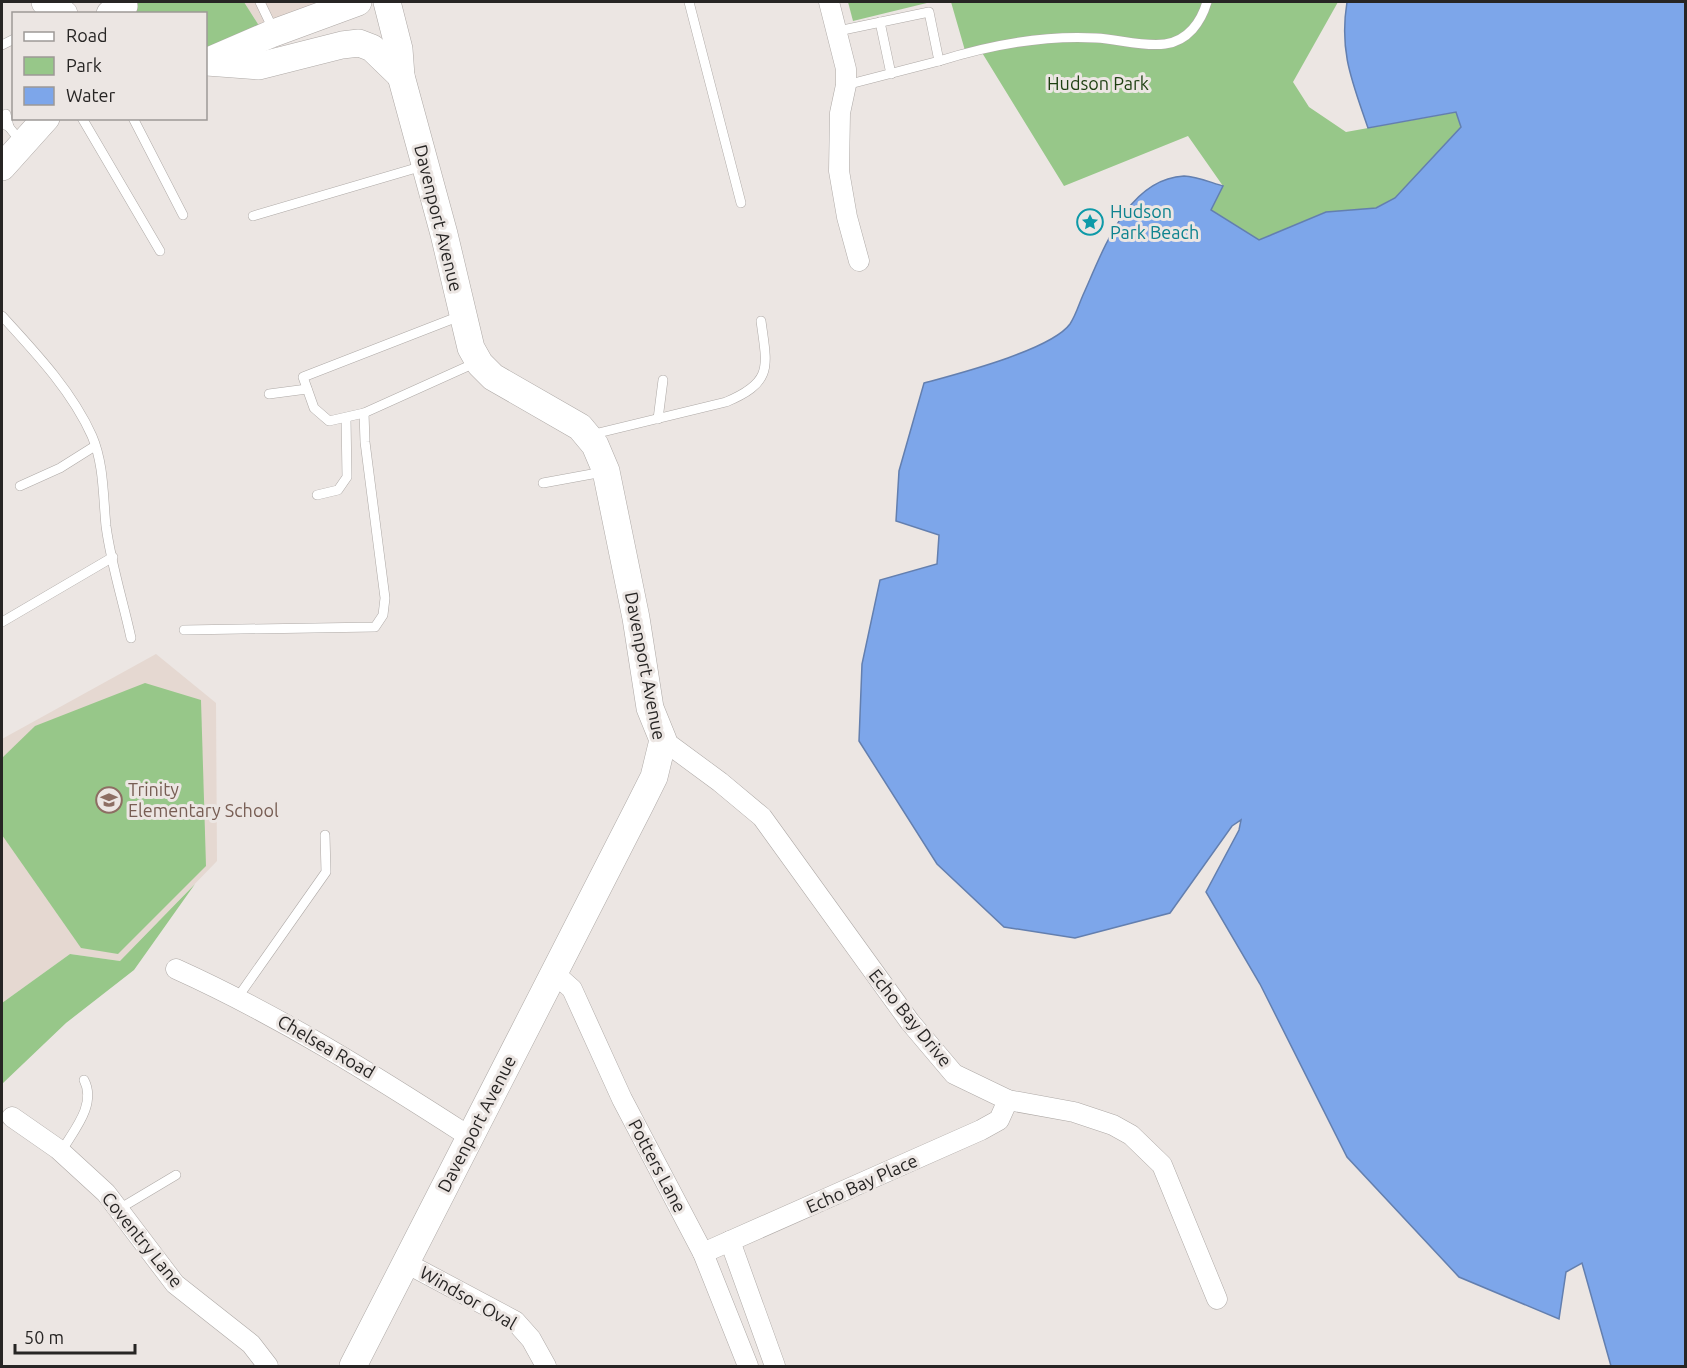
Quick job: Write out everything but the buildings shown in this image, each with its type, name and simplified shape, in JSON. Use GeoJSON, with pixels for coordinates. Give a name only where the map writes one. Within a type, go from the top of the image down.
{"type":"FeatureCollection","features":[{"type":"Feature","properties":{"kind":"street"},"geometry":{"type":"LineString","coordinates":[[45,2],[61,12]]}},
{"type":"Feature","properties":{"kind":"street"},"geometry":{"type":"LineString","coordinates":[[207,62],[274,32],[358,2]]}},
{"type":"Feature","properties":{"kind":"street","name":"Davenport Avenue"},"geometry":{"type":"LineString","coordinates":[[353,1366],[654,777],[663,740],[650,708],[636,618],[606,471],[595,445],[580,427],[493,376],[478,361],[471,348],[426,165],[401,76],[399,49],[387,2]]}},
{"type":"Feature","properties":{"kind":"street"},"geometry":{"type":"LineString","coordinates":[[829,2],[846,69],[846,85],[840,113],[839,171],[847,217],[859,261]]}},
{"type":"Feature","properties":{"kind":"street"},"geometry":{"type":"LineString","coordinates":[[207,62],[259,66],[342,45],[359,43],[372,48],[401,76]]}},
{"type":"Feature","properties":{"kind":"street"},"geometry":{"type":"LineString","coordinates":[[2,167],[11,132],[41,120]]}},
{"type":"Feature","properties":{"kind":"street","name":"Echo Bay Drive"},"geometry":{"type":"LineString","coordinates":[[663,740],[720,782],[762,817],[842,931],[936,1055],[954,1074],[1008,1100],[1074,1112],[1113,1125],[1131,1135],[1162,1165],[1217,1299]]}},
{"type":"Feature","properties":{"kind":"street","name":"Chelsea Road"},"geometry":{"type":"LineString","coordinates":[[176,969],[238,997],[350,1060],[470,1137]]}},
{"type":"Feature","properties":{"kind":"street","name":"Potters Lane"},"geometry":{"type":"LineString","coordinates":[[554,973],[572,989],[622,1099],[703,1252],[748,1366]]}},
{"type":"Feature","properties":{"kind":"street","name":"Echo Bay Place"},"geometry":{"type":"LineString","coordinates":[[703,1252],[981,1130],[999,1120],[1008,1100]]}},
{"type":"Feature","properties":{"kind":"street","name":"Coventry Lane"},"geometry":{"type":"LineString","coordinates":[[12,1117],[61,1152],[106,1193],[175,1284],[251,1344],[268,1366]]}},
{"type":"Feature","properties":{"kind":"street"},"geometry":{"type":"LineString","coordinates":[[730,1241],[775,1366]]}},
{"type":"Feature","properties":{"kind":"street","name":"Windsor Oval"},"geometry":{"type":"LineString","coordinates":[[406,1263],[515,1321],[531,1339],[546,1366]]}},
{"type":"Feature","properties":{"kind":"lane"},"geometry":{"type":"LineString","coordinates":[[260,2],[274,32]]}},
{"type":"Feature","properties":{"kind":"lane"},"geometry":{"type":"LineString","coordinates":[[689,2],[741,203]]}},
{"type":"Feature","properties":{"kind":"lane"},"geometry":{"type":"LineString","coordinates":[[846,85],[986,47],[1018,41],[1095,38],[1165,44],[1189,33],[1202,19],[1207,2]]}},
{"type":"Feature","properties":{"kind":"lane"},"geometry":{"type":"LineString","coordinates":[[838,31],[929,12],[939,61]]}},
{"type":"Feature","properties":{"kind":"lane"},"geometry":{"type":"LineString","coordinates":[[880,22],[891,74]]}},
{"type":"Feature","properties":{"kind":"lane"},"geometry":{"type":"LineString","coordinates":[[6,114],[11,132]]}},
{"type":"Feature","properties":{"kind":"lane"},"geometry":{"type":"LineString","coordinates":[[83,120],[160,251]]}},
{"type":"Feature","properties":{"kind":"lane"},"geometry":{"type":"LineString","coordinates":[[134,120],[183,215]]}},
{"type":"Feature","properties":{"kind":"lane"},"geometry":{"type":"LineString","coordinates":[[253,216],[426,165]]}},
{"type":"Feature","properties":{"kind":"lane"},"geometry":{"type":"LineString","coordinates":[[462,315],[303,377],[307,389],[314,408],[329,421],[364,413],[459,372],[478,361]]}},
{"type":"Feature","properties":{"kind":"lane"},"geometry":{"type":"LineString","coordinates":[[2,316],[35,351],[77,407],[95,446],[101,470],[106,528],[131,638]]}},
{"type":"Feature","properties":{"kind":"lane"},"geometry":{"type":"LineString","coordinates":[[588,436],[726,402],[747,393],[761,379],[767,364],[761,321]]}},
{"type":"Feature","properties":{"kind":"lane"},"geometry":{"type":"LineString","coordinates":[[658,419],[663,380]]}},
{"type":"Feature","properties":{"kind":"lane"},"geometry":{"type":"LineString","coordinates":[[269,394],[307,389]]}},
{"type":"Feature","properties":{"kind":"lane"},"geometry":{"type":"LineString","coordinates":[[184,630],[375,627],[382,615],[385,598],[365,442],[364,413]]}},
{"type":"Feature","properties":{"kind":"lane"},"geometry":{"type":"LineString","coordinates":[[317,495],[338,490],[347,477],[346,418]]}},
{"type":"Feature","properties":{"kind":"lane"},"geometry":{"type":"LineString","coordinates":[[20,486],[60,468],[95,446]]}},
{"type":"Feature","properties":{"kind":"lane"},"geometry":{"type":"LineString","coordinates":[[543,483],[606,471]]}},
{"type":"Feature","properties":{"kind":"lane"},"geometry":{"type":"LineString","coordinates":[[2,622],[113,557]]}},
{"type":"Feature","properties":{"kind":"lane"},"geometry":{"type":"LineString","coordinates":[[238,997],[326,872],[325,835]]}},
{"type":"Feature","properties":{"kind":"lane"},"geometry":{"type":"LineString","coordinates":[[61,1152],[86,1109],[89,1092],[84,1080]]}},
{"type":"Feature","properties":{"kind":"lane"},"geometry":{"type":"LineString","coordinates":[[119,1209],[176,1175]]}},
{"type":"Feature","properties":{"kind":"shaded area"},"geometry":{"type":"Polygon","coordinates":[[[244,2],[365,2],[268,40],[244,2]]]}},
{"type":"Feature","properties":{"kind":"shaded area","name":"Trinity Elementary School"},"geometry":{"type":"Polygon","coordinates":[[[156,654],[216,703],[217,861],[120,961],[70,954],[2,1003],[2,739],[156,654]]]}},
{"type":"Feature","properties":{"kind":"green space"},"geometry":{"type":"Polygon","coordinates":[[[122,2],[244,2],[268,40],[207,66],[207,12],[117,12],[122,2]]]}},
{"type":"Feature","properties":{"kind":"green space"},"geometry":{"type":"Polygon","coordinates":[[[848,2],[931,2],[853,21],[848,2]]]}},
{"type":"Feature","properties":{"kind":"green space","name":"Hudson Park"},"geometry":{"type":"Polygon","coordinates":[[[951,2],[1338,2],[1293,82],[1309,107],[1346,132],[1457,112],[1462,127],[1395,198],[1376,208],[1326,212],[1259,241],[1210,210],[1223,186],[1188,136],[1064,186],[981,51],[966,54],[951,2]]]}},
{"type":"Feature","properties":{"kind":"green space","name":"Trinity Elementary School"},"geometry":{"type":"Polygon","coordinates":[[[145,683],[201,700],[206,866],[118,954],[81,948],[2,835],[2,758],[35,726],[145,683]]]}},
{"type":"Feature","properties":{"kind":"green space"},"geometry":{"type":"Polygon","coordinates":[[[195,884],[134,970],[66,1023],[2,1084],[2,1003],[70,954],[120,961],[195,884]]]}},
{"type":"Feature","properties":{"kind":"water"},"geometry":{"type":"Polygon","coordinates":[[[1347,2],[1685,2],[1685,1366],[1611,1366],[1582,1263],[1566,1272],[1559,1319],[1459,1277],[1347,1157],[1260,984],[1206,892],[1239,830],[1241,820],[1232,826],[1170,913],[1075,938],[1004,927],[937,864],[859,741],[862,664],[880,580],[937,564],[939,535],[896,521],[899,471],[924,383],[1002,360],[1060,334],[1072,321],[1099,258],[1120,220],[1132,203],[1147,190],[1164,180],[1189,176],[1223,186],[1211,210],[1259,240],[1326,212],[1376,208],[1395,198],[1461,127],[1456,112],[1368,128],[1348,66],[1345,36],[1347,2]]]}},
{"type":"Feature","properties":{"kind":"place","name":"Hudson Park Beach"},"geometry":{"type":"Point","coordinates":[1090,222]}},
{"type":"Feature","properties":{"kind":"place","name":"Trinity Elementary School"},"geometry":{"type":"Point","coordinates":[109,800]}}]}
